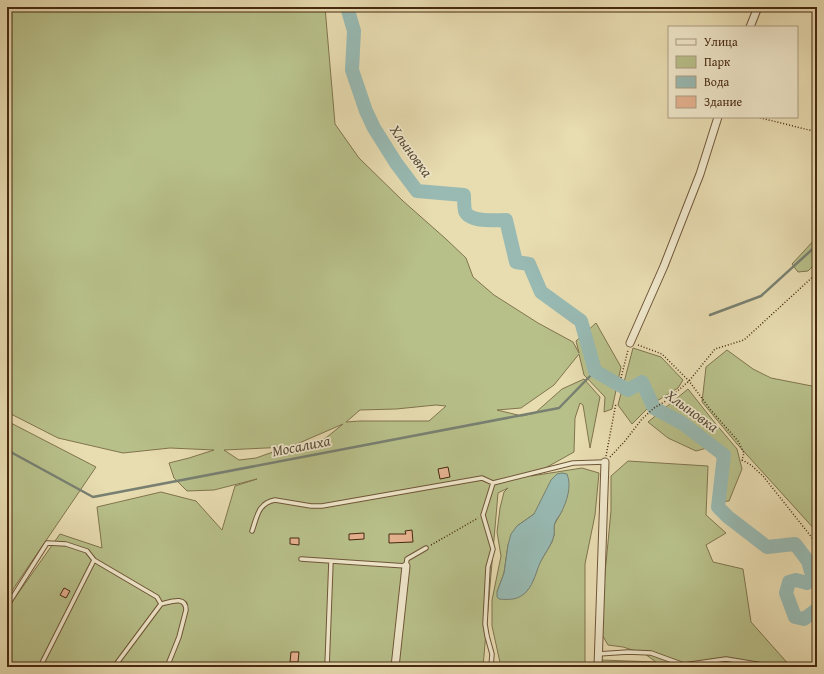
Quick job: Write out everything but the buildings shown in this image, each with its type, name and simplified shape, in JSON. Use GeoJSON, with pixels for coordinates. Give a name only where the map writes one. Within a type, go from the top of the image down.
{"type":"FeatureCollection","features":[{"type":"Feature","properties":{"kind":"street"},"geometry":{"type":"LineString","coordinates":[[750,26],[758,7]]}},
{"type":"Feature","properties":{"kind":"street"},"geometry":{"type":"LineString","coordinates":[[630,342],[664,266],[700,174],[718,118]]}},
{"type":"Feature","properties":{"kind":"street"},"geometry":{"type":"LineString","coordinates":[[598,667],[605,462]]}},
{"type":"Feature","properties":{"kind":"street"},"geometry":{"type":"LineString","coordinates":[[395,667],[406,566]]}},
{"type":"Feature","properties":{"kind":"lane"},"geometry":{"type":"LineString","coordinates":[[252,530],[260,507],[269,501],[275,500],[311,506],[322,506],[482,478],[493,484],[572,463],[605,462]]}},
{"type":"Feature","properties":{"kind":"lane"},"geometry":{"type":"LineString","coordinates":[[491,667],[492,654],[485,624],[488,567],[493,549],[483,515],[493,484]]}},
{"type":"Feature","properties":{"kind":"lane"},"geometry":{"type":"LineString","coordinates":[[7,606],[47,543],[66,544],[87,551],[94,560],[157,597],[161,604]]}},
{"type":"Feature","properties":{"kind":"lane"},"geometry":{"type":"LineString","coordinates":[[301,559],[406,566],[408,559],[426,548]]}},
{"type":"Feature","properties":{"kind":"lane"},"geometry":{"type":"LineString","coordinates":[[40,667],[94,560]]}},
{"type":"Feature","properties":{"kind":"lane"},"geometry":{"type":"LineString","coordinates":[[327,667],[331,561]]}},
{"type":"Feature","properties":{"kind":"lane"},"geometry":{"type":"LineString","coordinates":[[114,667],[161,604],[182,601],[185,603],[186,610],[179,637],[167,667]]}},
{"type":"Feature","properties":{"kind":"lane"},"geometry":{"type":"LineString","coordinates":[[598,654],[628,652],[651,653],[684,665],[726,659],[775,667]]}},
{"type":"Feature","properties":{"kind":"path"},"geometry":{"type":"LineString","coordinates":[[761,118],[817,132]]}},
{"type":"Feature","properties":{"kind":"path"},"geometry":{"type":"LineString","coordinates":[[605,462],[625,441],[642,419],[654,408],[666,401],[689,382],[715,349],[744,340],[817,273]]}},
{"type":"Feature","properties":{"kind":"path"},"geometry":{"type":"LineString","coordinates":[[813,276],[815,297],[817,298]]}},
{"type":"Feature","properties":{"kind":"path"},"geometry":{"type":"LineString","coordinates":[[621,378],[630,342],[662,354],[689,382],[738,441],[744,453],[742,460],[751,465],[763,476],[817,544]]}},
{"type":"Feature","properties":{"kind":"path"},"geometry":{"type":"LineString","coordinates":[[605,462],[616,403]]}},
{"type":"Feature","properties":{"kind":"path"},"geometry":{"type":"LineString","coordinates":[[426,548],[483,515]]}},
{"type":"Feature","properties":{"kind":"green space"},"geometry":{"type":"Polygon","coordinates":[[[7,7],[325,7],[335,124],[359,158],[403,201],[466,258],[473,277],[494,295],[538,323],[573,342],[579,353],[576,341],[596,323],[621,367],[612,409],[604,412],[605,397],[584,375],[579,354],[554,385],[521,408],[497,410],[522,416],[535,413],[562,389],[584,379],[600,397],[590,448],[583,405],[580,403],[575,418],[574,452],[531,476],[582,468],[599,473],[595,515],[585,564],[585,667],[501,667],[492,626],[492,600],[501,556],[497,532],[500,508],[504,492],[508,488],[498,493],[483,667],[7,667],[7,609],[60,534],[102,548],[97,507],[161,492],[196,501],[222,530],[235,486],[257,479],[214,490],[187,491],[174,478],[169,463],[214,450],[170,448],[123,453],[58,438],[7,412],[7,7]],[[436,405],[396,409],[360,410],[346,422],[429,421],[446,406],[436,405]],[[343,424],[290,447],[307,450],[343,424]],[[287,447],[224,450],[239,460],[256,458],[287,447]],[[562,511],[534,514],[517,526],[508,545],[504,573],[497,592],[533,581],[539,564],[552,542],[554,525],[562,511]]]}},
{"type":"Feature","properties":{"kind":"green space"},"geometry":{"type":"Polygon","coordinates":[[[817,237],[817,262],[808,271],[798,272],[792,264],[817,237]]]}},
{"type":"Feature","properties":{"kind":"green space"},"geometry":{"type":"Polygon","coordinates":[[[633,348],[661,357],[683,380],[678,388],[652,404],[632,424],[618,405],[633,348]]]}},
{"type":"Feature","properties":{"kind":"green space"},"geometry":{"type":"Polygon","coordinates":[[[727,350],[753,369],[771,378],[817,387],[817,532],[737,444],[702,402],[706,367],[727,350]]]}},
{"type":"Feature","properties":{"kind":"green space"},"geometry":{"type":"Polygon","coordinates":[[[688,389],[737,449],[742,469],[729,501],[715,502],[718,459],[707,448],[696,451],[668,438],[648,422],[688,389]]]}},
{"type":"Feature","properties":{"kind":"green space"},"geometry":{"type":"Polygon","coordinates":[[[7,421],[96,467],[7,598],[7,421]]]}},
{"type":"Feature","properties":{"kind":"green space"},"geometry":{"type":"Polygon","coordinates":[[[628,461],[708,466],[706,515],[726,533],[706,545],[713,562],[743,569],[751,622],[791,667],[598,667],[601,660],[656,662],[645,654],[623,647],[608,645],[601,633],[601,615],[611,511],[611,476],[628,461]]]}},
{"type":"Feature","properties":{"kind":"water"},"geometry":{"type":"Polygon","coordinates":[[[557,474],[567,474],[569,483],[567,499],[554,524],[552,542],[540,563],[531,585],[524,594],[518,598],[499,599],[497,597],[497,592],[504,573],[511,534],[517,526],[534,514],[551,480],[557,474]]]}},
{"type":"Feature","properties":{"kind":"waterway","name":"Хлыновка"},"geometry":{"type":"LineString","coordinates":[[347,7],[354,31],[352,70],[366,111],[374,128],[396,163],[417,191],[464,195],[465,211],[468,215],[484,220],[506,220],[516,262],[529,264],[541,292],[581,321],[595,371],[628,390],[642,382],[654,408],[682,423],[724,455],[718,507],[728,517],[767,547],[795,544],[808,561],[813,579],[807,583],[796,580],[789,582],[786,593],[795,617],[804,619],[816,610],[817,611]]}},
{"type":"Feature","properties":{"kind":"waterway"},"geometry":{"type":"LineString","coordinates":[[710,315],[761,296],[817,245]]}},
{"type":"Feature","properties":{"kind":"waterway","name":"Мосалиха"},"geometry":{"type":"LineString","coordinates":[[7,450],[93,497],[559,408],[595,371]]}}]}
